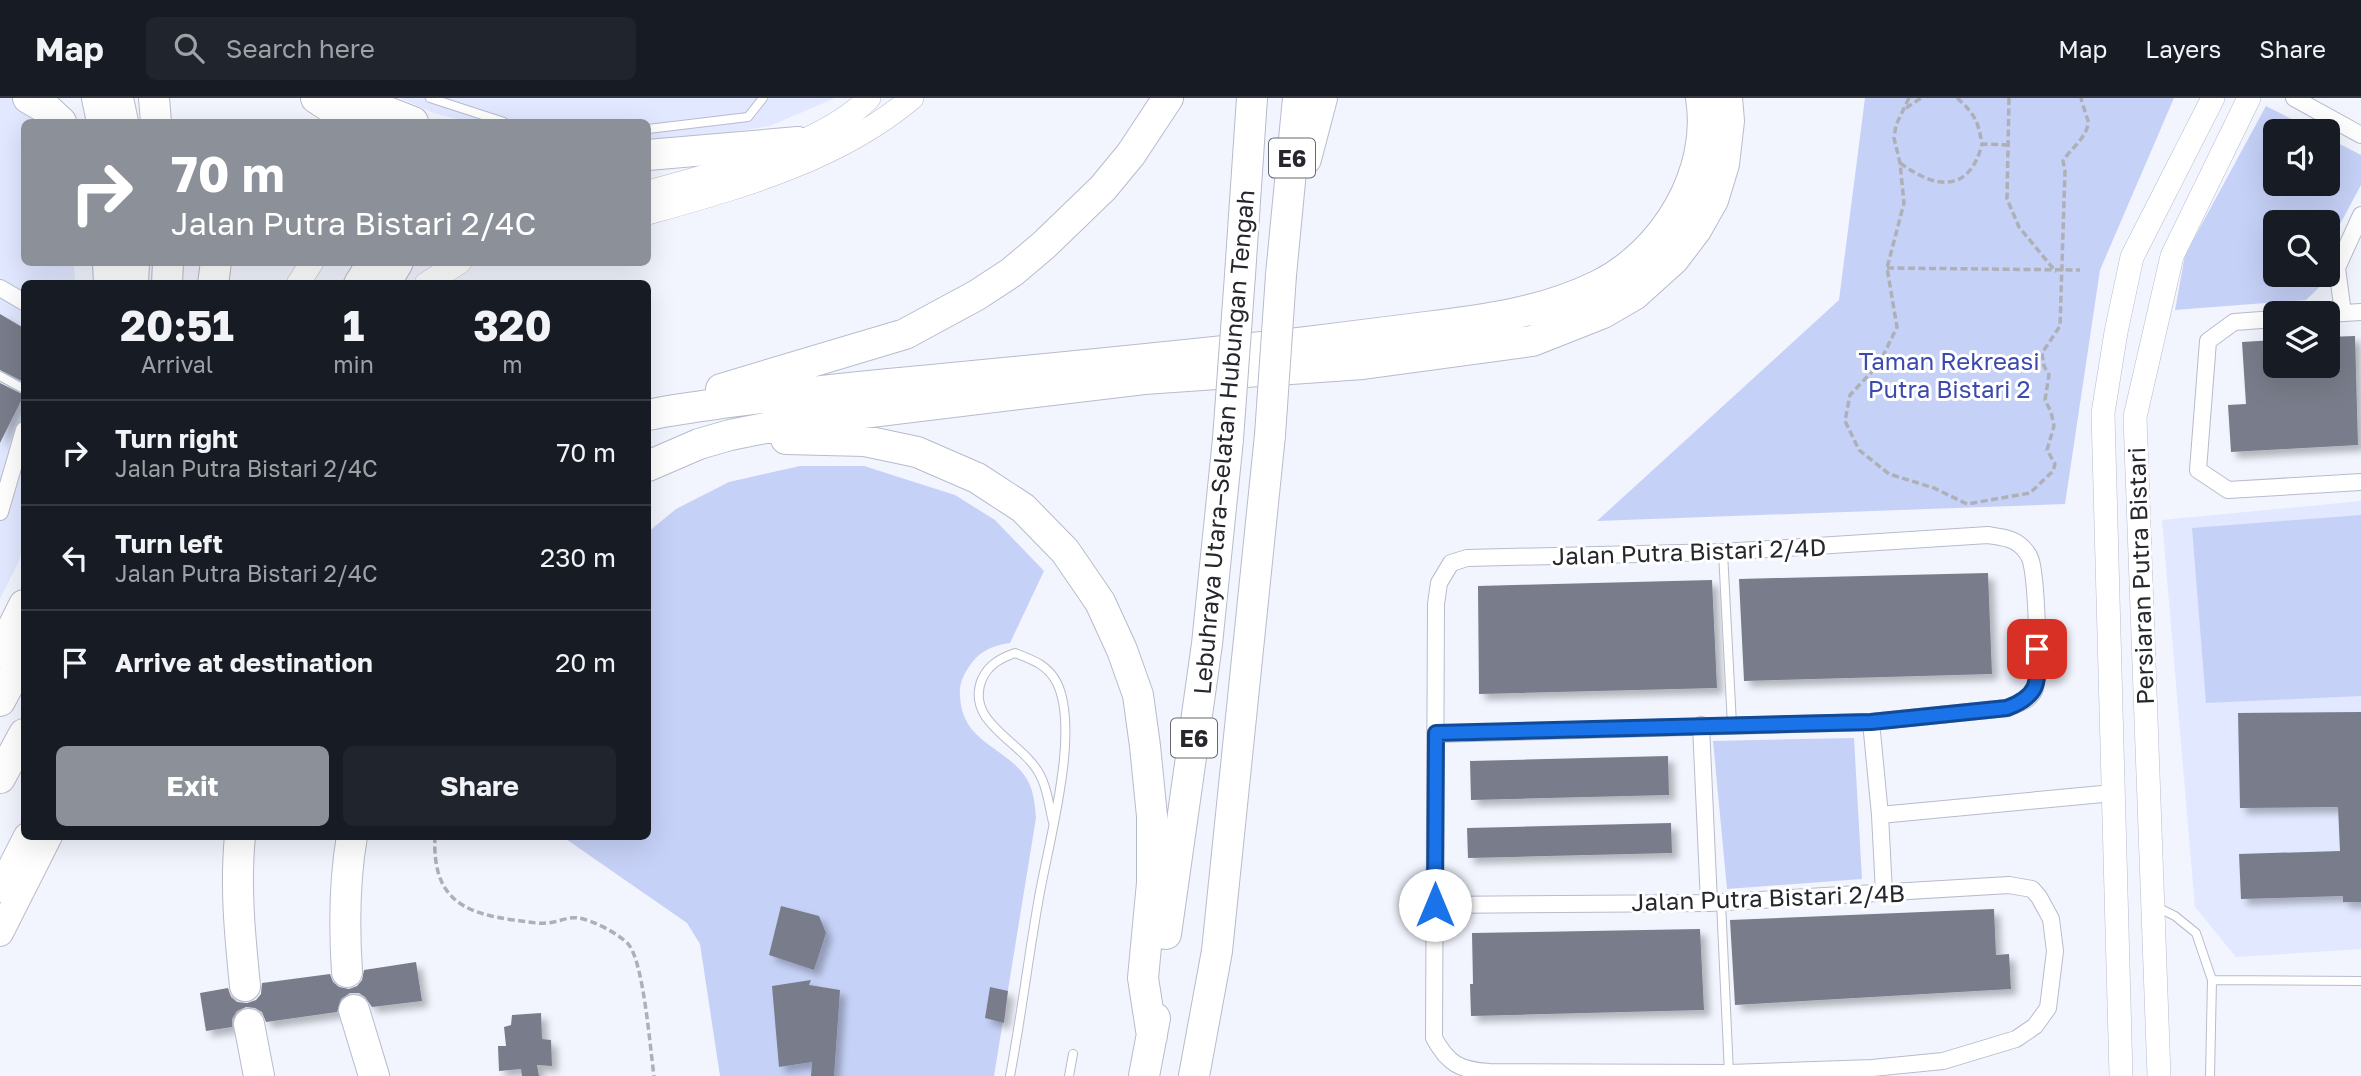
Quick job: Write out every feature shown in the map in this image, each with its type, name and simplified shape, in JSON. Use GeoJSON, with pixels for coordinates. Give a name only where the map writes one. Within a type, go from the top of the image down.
{"type":"FeatureCollection","features":[{"type":"Feature","properties":{"kind":"highway"},"geometry":{"type":"LineString","coordinates":[[28,98],[58,119]]}},
{"type":"Feature","properties":{"kind":"highway"},"geometry":{"type":"LineString","coordinates":[[97,98],[101,119]]}},
{"type":"Feature","properties":{"kind":"highway"},"geometry":{"type":"LineString","coordinates":[[118,98],[122,119]]}},
{"type":"Feature","properties":{"kind":"highway"},"geometry":{"type":"LineString","coordinates":[[154,98],[156,119]]}},
{"type":"Feature","properties":{"kind":"highway"},"geometry":{"type":"LineString","coordinates":[[316,98],[348,119]]}},
{"type":"Feature","properties":{"kind":"highway"},"geometry":{"type":"LineString","coordinates":[[352,98],[405,119]]}},
{"type":"Feature","properties":{"kind":"highway"},"geometry":{"type":"LineString","coordinates":[[653,413],[695,397],[905,334],[977,295],[1012,272],[1096,196],[1131,154],[1168,98]]}},
{"type":"Feature","properties":{"kind":"highway","name":"Lebuhraya Utara–Selatan Hubungan Tengah"},"geometry":{"type":"LineString","coordinates":[[1144,1076],[1152,1037],[1207,644],[1228,439],[1252,98]]}},
{"type":"Feature","properties":{"kind":"highway","name":"Lebuhraya Utara–Selatan Hubungan Tengah"},"geometry":{"type":"LineString","coordinates":[[1194,1076],[1217,951],[1270,435],[1280,275],[1298,98]]}},
{"type":"Feature","properties":{"kind":"highway"},"geometry":{"type":"LineString","coordinates":[[1287,217],[1322,98]]}},
{"type":"Feature","properties":{"kind":"highway"},"geometry":{"type":"LineString","coordinates":[[653,413],[815,391],[1336,339],[1491,319],[1536,309],[1600,284],[1624,270],[1649,249],[1680,206],[1696,173],[1702,144],[1704,113],[1701,98]]}},
{"type":"Feature","properties":{"kind":"highway"},"geometry":{"type":"LineString","coordinates":[[651,465],[699,444],[730,435],[805,420],[1144,379],[1363,364],[1532,341],[1603,313],[1634,295],[1674,259],[1696,230],[1717,188],[1724,164],[1729,121],[1727,98]]}},
{"type":"Feature","properties":{"kind":"highway"},"geometry":{"type":"LineString","coordinates":[[651,155],[798,142]]}},
{"type":"Feature","properties":{"kind":"highway"},"geometry":{"type":"LineString","coordinates":[[699,444],[719,447],[795,438],[865,441],[917,452],[977,478],[1023,508],[1065,551],[1100,602],[1122,650],[1138,695],[1152,816],[1152,883],[1143,978],[1152,1037]]}},
{"type":"Feature","properties":{"kind":"highway"},"geometry":{"type":"LineString","coordinates":[[0,653],[21,611]]}},
{"type":"Feature","properties":{"kind":"highway"},"geometry":{"type":"LineString","coordinates":[[0,701],[21,662]]}},
{"type":"Feature","properties":{"kind":"highway"},"geometry":{"type":"LineString","coordinates":[[0,778],[21,740]]}},
{"type":"Feature","properties":{"kind":"highway"},"geometry":{"type":"LineString","coordinates":[[240,840],[237,866],[244,986]]}},
{"type":"Feature","properties":{"kind":"highway"},"geometry":{"type":"LineString","coordinates":[[347,972],[344,919],[346,865],[351,840]]}},
{"type":"Feature","properties":{"kind":"highway"},"geometry":{"type":"LineString","coordinates":[[354,1010],[376,1071]]}},
{"type":"Feature","properties":{"kind":"highway"},"geometry":{"type":"LineString","coordinates":[[249,1024],[259,1076]]}},
{"type":"Feature","properties":{"kind":"main road"},"geometry":{"type":"LineString","coordinates":[[651,191],[740,165],[798,142],[835,125],[869,98]]}},
{"type":"Feature","properties":{"kind":"main road"},"geometry":{"type":"LineString","coordinates":[[651,212],[758,180],[803,163],[879,123],[912,98]]}},
{"type":"Feature","properties":{"kind":"main road","name":"Persiaran Putra Bistari"},"geometry":{"type":"LineString","coordinates":[[2158,1076],[2135,417],[2172,256],[2249,98]]}},
{"type":"Feature","properties":{"kind":"main road","name":"Persiaran Putra Bistari"},"geometry":{"type":"LineString","coordinates":[[2121,1076],[2103,412],[2132,257],[2206,104]]}},
{"type":"Feature","properties":{"kind":"main road"},"geometry":{"type":"LineString","coordinates":[[432,280],[454,266]]}},
{"type":"Feature","properties":{"kind":"main road"},"geometry":{"type":"LineString","coordinates":[[0,889],[25,840]]}},
{"type":"Feature","properties":{"kind":"main road"},"geometry":{"type":"LineString","coordinates":[[0,933],[47,840]]}},
{"type":"Feature","properties":{"kind":"street"},"geometry":{"type":"LineString","coordinates":[[2294,98],[2361,135]]}},
{"type":"Feature","properties":{"kind":"street"},"geometry":{"type":"LineString","coordinates":[[2336,301],[2337,268],[2356,240],[2361,215]]}},
{"type":"Feature","properties":{"kind":"street"},"geometry":{"type":"LineString","coordinates":[[0,288],[21,300]]}},
{"type":"Feature","properties":{"kind":"street"},"geometry":{"type":"LineString","coordinates":[[2340,314],[2361,312]]}},
{"type":"Feature","properties":{"kind":"street"},"geometry":{"type":"LineString","coordinates":[[2263,320],[2234,323],[2208,341],[2198,470],[2228,490],[2361,482]]}},
{"type":"Feature","properties":{"kind":"street"},"geometry":{"type":"LineString","coordinates":[[0,512],[4,483],[21,438]]}},
{"type":"Feature","properties":{"kind":"street","name":"Jalan Putra Bistari 2/4D"},"geometry":{"type":"LineString","coordinates":[[1436,733],[1438,583],[1451,563],[1466,558],[1723,552],[1988,535],[2015,541],[2025,549],[2031,561],[2036,621],[2038,676],[2034,693],[2023,702],[1993,709],[1871,722]]}},
{"type":"Feature","properties":{"kind":"street"},"geometry":{"type":"LineString","coordinates":[[1729,1073],[1489,1072],[1473,1071],[1448,1060],[1434,1038],[1436,733],[1871,722],[1884,893]]}},
{"type":"Feature","properties":{"kind":"street"},"geometry":{"type":"LineString","coordinates":[[1701,726],[1715,902]]}},
{"type":"Feature","properties":{"kind":"street"},"geometry":{"type":"LineString","coordinates":[[1880,815],[2113,793]]}},
{"type":"Feature","properties":{"kind":"street","name":"Jalan Putra Bistari 2/4B"},"geometry":{"type":"LineString","coordinates":[[1435,905],[1715,902],[2009,885],[2032,889],[2051,919],[2055,951],[2048,1008],[2035,1026],[2016,1039],[1943,1061],[1910,1066],[1729,1073]]}},
{"type":"Feature","properties":{"kind":"lane"},"geometry":{"type":"LineString","coordinates":[[430,98],[495,119]]}},
{"type":"Feature","properties":{"kind":"lane"},"geometry":{"type":"LineString","coordinates":[[651,129],[748,117],[763,98]]}},
{"type":"Feature","properties":{"kind":"lane"},"geometry":{"type":"LineString","coordinates":[[0,376],[21,387]]}},
{"type":"Feature","properties":{"kind":"lane"},"geometry":{"type":"LineString","coordinates":[[1723,552],[1732,725]]}},
{"type":"Feature","properties":{"kind":"lane"},"geometry":{"type":"LineString","coordinates":[[1010,1076],[1053,822],[1064,750],[1065,714],[1058,684],[1048,669],[1015,653],[1001,658],[986,671],[979,688],[978,704],[986,718],[1031,761],[1041,775],[1053,822]]}},
{"type":"Feature","properties":{"kind":"lane"},"geometry":{"type":"LineString","coordinates":[[1715,902],[1729,1073]]}},
{"type":"Feature","properties":{"kind":"lane"},"geometry":{"type":"LineString","coordinates":[[2152,904],[2175,916],[2196,933],[2211,980],[2210,1076]]}},
{"type":"Feature","properties":{"kind":"lane"},"geometry":{"type":"LineString","coordinates":[[2211,980],[2361,981]]}},
{"type":"Feature","properties":{"kind":"lane"},"geometry":{"type":"LineString","coordinates":[[1069,1076],[1073,1054]]}},
{"type":"Feature","properties":{"kind":"path"},"geometry":{"type":"LineString","coordinates":[[1909,98],[1896,125],[1894,138],[1900,163],[1904,203],[1887,268],[1897,327],[1879,364],[1850,395],[1845,421],[1859,450],[1889,474],[1934,488],[1967,504],[2031,493],[2053,471],[2055,464],[2047,450],[2054,426],[2045,400],[2049,383],[2042,353],[2060,326],[2065,171],[2063,161],[2069,150],[2084,136],[2088,124],[2081,98]]}},
{"type":"Feature","properties":{"kind":"path"},"geometry":{"type":"LineString","coordinates":[[1904,109],[1921,98]]}},
{"type":"Feature","properties":{"kind":"path"},"geometry":{"type":"LineString","coordinates":[[1900,163],[1920,178],[1941,183],[1961,178],[1974,167],[1982,145],[1978,122],[1972,111],[1957,98]]}},
{"type":"Feature","properties":{"kind":"path"},"geometry":{"type":"LineString","coordinates":[[2009,98],[2007,199],[2019,227],[2056,272]]}},
{"type":"Feature","properties":{"kind":"path"},"geometry":{"type":"LineString","coordinates":[[1982,145],[2008,145]]}},
{"type":"Feature","properties":{"kind":"path"},"geometry":{"type":"LineString","coordinates":[[1887,268],[2080,271]]}},
{"type":"Feature","properties":{"kind":"path"},"geometry":{"type":"LineString","coordinates":[[435,840],[434,859],[441,884],[459,904],[485,916],[546,923],[577,917],[606,928],[629,945],[639,969],[654,1076]]}},
{"type":"Feature","properties":{"kind":"shaded area"},"geometry":{"type":"Polygon","coordinates":[[[0,98],[54,98],[58,119],[21,119],[21,266],[74,266],[75,280],[21,280],[21,554],[0,599],[0,98]]]}},
{"type":"Feature","properties":{"kind":"shaded area"},"geometry":{"type":"Polygon","coordinates":[[[400,98],[835,98],[770,126],[651,145],[651,119],[457,119],[434,113],[400,98]]]}},
{"type":"Feature","properties":{"kind":"shaded area"},"geometry":{"type":"Polygon","coordinates":[[[2361,501],[2361,949],[2236,957],[2195,907],[2162,520],[2361,501]]]}},
{"type":"Feature","properties":{"kind":"green space","name":"Taman Rekreasi Putra Bistari 2"},"geometry":{"type":"Polygon","coordinates":[[[1865,98],[2174,98],[2100,270],[2065,504],[1597,521],[1839,300],[1865,98]]]}},
{"type":"Feature","properties":{"kind":"green space"},"geometry":{"type":"Polygon","coordinates":[[[2266,106],[2291,119],[2263,119],[2263,196],[2340,196],[2340,144],[2361,155],[2361,185],[2340,224],[2340,210],[2263,210],[2263,287],[2320,287],[2306,300],[2263,301],[2263,303],[2175,310],[2185,255],[2266,106]]]}},
{"type":"Feature","properties":{"kind":"green space"},"geometry":{"type":"Polygon","coordinates":[[[800,466],[864,466],[955,495],[995,520],[1044,571],[1010,643],[980,654],[965,673],[960,689],[962,711],[968,724],[987,744],[1020,770],[1030,785],[1036,813],[994,1076],[720,1076],[700,944],[687,923],[567,840],[651,840],[651,530],[676,509],[729,482],[800,466]]]}},
{"type":"Feature","properties":{"kind":"green space"},"geometry":{"type":"Polygon","coordinates":[[[2361,515],[2361,696],[2206,703],[2192,528],[2361,515]]]}},
{"type":"Feature","properties":{"kind":"green space"},"geometry":{"type":"Polygon","coordinates":[[[1854,738],[1862,879],[1727,889],[1713,741],[1854,738]]]}},
{"type":"Feature","properties":{"kind":"building"},"geometry":{"type":"Polygon","coordinates":[[[0,314],[21,326],[21,380],[0,370],[0,314]]]}},
{"type":"Feature","properties":{"kind":"building"},"geometry":{"type":"Polygon","coordinates":[[[2355,336],[2358,445],[2231,452],[2228,405],[2246,404],[2242,342],[2263,341],[2263,378],[2340,378],[2340,337],[2355,336]]]}},
{"type":"Feature","properties":{"kind":"building"},"geometry":{"type":"Polygon","coordinates":[[[0,383],[21,394],[21,401],[0,443],[0,383]]]}},
{"type":"Feature","properties":{"kind":"building"},"geometry":{"type":"Polygon","coordinates":[[[1988,573],[1992,674],[1744,681],[1739,579],[1988,573]]]}},
{"type":"Feature","properties":{"kind":"building"},"geometry":{"type":"Polygon","coordinates":[[[1712,580],[1717,688],[1479,694],[1478,586],[1712,580]]]}},
{"type":"Feature","properties":{"kind":"building"},"geometry":{"type":"Polygon","coordinates":[[[2361,712],[2361,902],[2343,902],[2343,896],[2241,899],[2239,854],[2340,851],[2338,807],[2240,808],[2238,713],[2361,712]]]}},
{"type":"Feature","properties":{"kind":"building"},"geometry":{"type":"Polygon","coordinates":[[[1668,756],[1669,795],[1471,800],[1470,761],[1668,756]]]}},
{"type":"Feature","properties":{"kind":"building"},"geometry":{"type":"Polygon","coordinates":[[[1671,823],[1672,853],[1468,858],[1467,828],[1671,823]]]}},
{"type":"Feature","properties":{"kind":"building"},"geometry":{"type":"Polygon","coordinates":[[[781,906],[819,916],[826,933],[814,970],[769,955],[781,906]]]}},
{"type":"Feature","properties":{"kind":"building"},"geometry":{"type":"Polygon","coordinates":[[[1994,909],[1996,955],[2009,954],[2011,989],[1735,1005],[1730,920],[1994,909]]]}},
{"type":"Feature","properties":{"kind":"building"},"geometry":{"type":"Polygon","coordinates":[[[1700,929],[1704,1010],[1471,1016],[1472,933],[1700,929]]]}},
{"type":"Feature","properties":{"kind":"building"},"geometry":{"type":"Polygon","coordinates":[[[416,962],[422,1001],[372,1007],[359,993],[350,993],[341,999],[337,1012],[266,1022],[262,1012],[246,1007],[237,1011],[232,1019],[232,1027],[206,1031],[200,993],[228,988],[231,997],[237,1002],[247,1003],[256,1000],[261,994],[262,983],[330,974],[339,987],[349,989],[362,980],[364,970],[416,962]]]}},
{"type":"Feature","properties":{"kind":"building"},"geometry":{"type":"Polygon","coordinates":[[[811,980],[809,985],[840,990],[834,1076],[811,1076],[812,1062],[779,1067],[772,986],[811,980]]]}},
{"type":"Feature","properties":{"kind":"building"},"geometry":{"type":"Polygon","coordinates":[[[990,987],[1008,991],[1004,1023],[985,1018],[990,987]]]}},
{"type":"Feature","properties":{"kind":"building"},"geometry":{"type":"Polygon","coordinates":[[[541,1013],[542,1039],[551,1040],[552,1066],[537,1065],[539,1076],[522,1076],[521,1069],[499,1071],[498,1046],[506,1046],[504,1027],[511,1025],[512,1015],[541,1013]]]}},
{"type":"Feature","properties":{"kind":"route"},"geometry":{"type":"LineString","coordinates":[[1435,905],[1436,733],[1871,722],[2007,708],[2023,702],[2034,693],[2038,676],[2037,649]]}}]}
